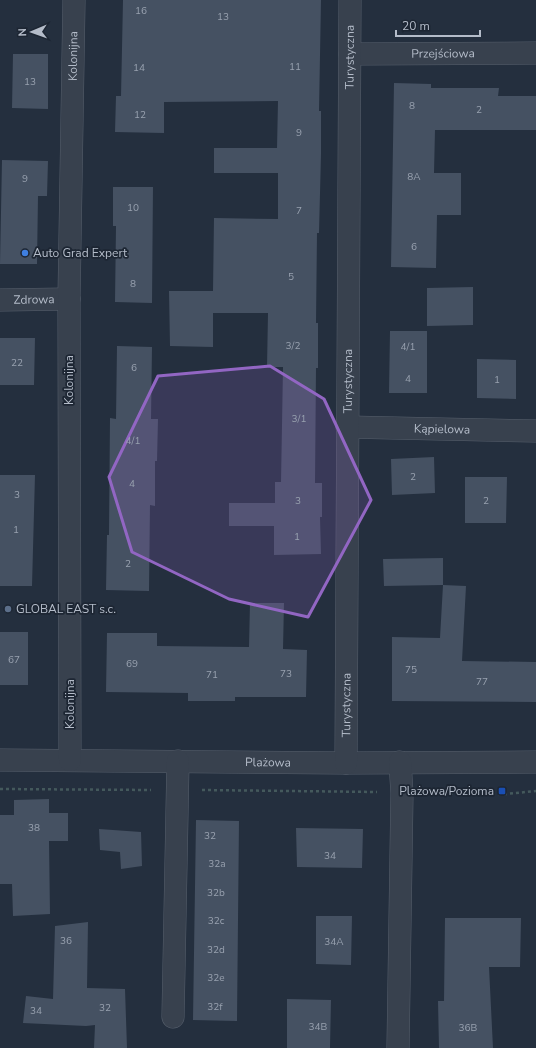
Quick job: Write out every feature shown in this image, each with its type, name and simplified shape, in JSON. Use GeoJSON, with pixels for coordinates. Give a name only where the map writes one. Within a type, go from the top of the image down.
{"type":"FeatureCollection","features":[{"type":"Feature","properties":{"kind":"street","name":"Kolonijna"},"geometry":{"type":"LineString","coordinates":[[70,760],[69,299],[74,0]]}},
{"type":"Feature","properties":{"kind":"street","name":"Turystyczna"},"geometry":{"type":"LineString","coordinates":[[346,763],[350,0]]}},
{"type":"Feature","properties":{"kind":"street","name":"Przejściowa"},"geometry":{"type":"LineString","coordinates":[[350,54],[536,54]]}},
{"type":"Feature","properties":{"kind":"street","name":"Zdrowa"},"geometry":{"type":"LineString","coordinates":[[0,300],[69,299]]}},
{"type":"Feature","properties":{"kind":"street","name":"Kąpielowa"},"geometry":{"type":"LineString","coordinates":[[347,427],[536,431]]}},
{"type":"Feature","properties":{"kind":"street","name":"Plażowa"},"geometry":{"type":"LineString","coordinates":[[0,760],[346,763],[536,762]]}},
{"type":"Feature","properties":{"kind":"street"},"geometry":{"type":"LineString","coordinates":[[173,1017],[178,761]]}},
{"type":"Feature","properties":{"kind":"street"},"geometry":{"type":"LineString","coordinates":[[398,1048],[402,793],[400,762]]}},
{"type":"Feature","properties":{"kind":"path"},"geometry":{"type":"LineString","coordinates":[[0,789],[506,794],[536,791]]}},
{"type":"Feature","properties":{"kind":"highlighted area"},"geometry":{"type":"Polygon","coordinates":[[[270,366],[324,399],[371,500],[308,617],[229,599],[132,552],[109,477],[158,376],[270,366]]]}},
{"type":"Feature","properties":{"kind":"building"},"geometry":{"type":"Polygon","coordinates":[[[123,0],[321,0],[319,111],[321,111],[321,154],[319,233],[317,233],[316,323],[318,323],[318,368],[316,368],[315,483],[322,483],[322,517],[320,517],[321,554],[274,555],[274,526],[229,526],[229,503],[275,503],[275,482],[281,482],[283,367],[267,367],[268,313],[213,313],[213,347],[170,346],[169,291],[213,291],[214,218],[278,219],[278,173],[214,173],[214,148],[277,148],[278,101],[164,102],[164,133],[115,132],[116,96],[121,96],[123,0]]]}},
{"type":"Feature","properties":{"kind":"building"},"geometry":{"type":"Polygon","coordinates":[[[13,54],[48,54],[48,109],[12,108],[13,54]]]}},
{"type":"Feature","properties":{"kind":"building"},"geometry":{"type":"Polygon","coordinates":[[[394,83],[431,84],[431,88],[499,88],[498,96],[536,96],[536,130],[435,130],[434,173],[461,173],[461,215],[437,215],[436,268],[391,267],[394,83]]]}},
{"type":"Feature","properties":{"kind":"building"},"geometry":{"type":"Polygon","coordinates":[[[2,160],[48,161],[47,196],[38,196],[37,264],[0,264],[2,160]]]}},
{"type":"Feature","properties":{"kind":"building"},"geometry":{"type":"Polygon","coordinates":[[[113,187],[153,187],[152,303],[115,302],[116,226],[113,226],[113,187]]]}},
{"type":"Feature","properties":{"kind":"building"},"geometry":{"type":"Polygon","coordinates":[[[473,287],[473,325],[427,326],[427,288],[473,287]]]}},
{"type":"Feature","properties":{"kind":"building"},"geometry":{"type":"Polygon","coordinates":[[[390,331],[427,331],[427,393],[389,393],[390,331]]]}},
{"type":"Feature","properties":{"kind":"building"},"geometry":{"type":"Polygon","coordinates":[[[0,338],[35,338],[34,385],[0,385],[0,338]]]}},
{"type":"Feature","properties":{"kind":"building"},"geometry":{"type":"Polygon","coordinates":[[[117,346],[152,347],[151,419],[158,419],[157,461],[155,461],[155,506],[150,505],[149,591],[106,590],[107,535],[109,535],[110,418],[116,419],[117,346]]]}},
{"type":"Feature","properties":{"kind":"building"},"geometry":{"type":"Polygon","coordinates":[[[477,359],[516,360],[516,399],[477,398],[477,359]]]}},
{"type":"Feature","properties":{"kind":"building"},"geometry":{"type":"Polygon","coordinates":[[[434,457],[435,493],[392,495],[391,459],[434,457]]]}},
{"type":"Feature","properties":{"kind":"building"},"geometry":{"type":"Polygon","coordinates":[[[0,475],[35,475],[32,586],[0,586],[0,475]]]}},
{"type":"Feature","properties":{"kind":"building"},"geometry":{"type":"Polygon","coordinates":[[[465,477],[507,477],[506,523],[465,523],[465,477]]]}},
{"type":"Feature","properties":{"kind":"building"},"geometry":{"type":"Polygon","coordinates":[[[443,558],[443,585],[384,586],[383,559],[443,558]]]}},
{"type":"Feature","properties":{"kind":"building"},"geometry":{"type":"Polygon","coordinates":[[[443,585],[466,586],[462,661],[536,662],[536,702],[392,701],[392,637],[440,638],[443,585]]]}},
{"type":"Feature","properties":{"kind":"building"},"geometry":{"type":"Polygon","coordinates":[[[250,603],[284,603],[283,649],[307,650],[306,697],[235,697],[235,701],[188,701],[188,693],[106,692],[107,633],[157,633],[157,646],[249,647],[250,603]]]}},
{"type":"Feature","properties":{"kind":"building"},"geometry":{"type":"Polygon","coordinates":[[[0,632],[28,632],[28,685],[0,685],[0,632]]]}},
{"type":"Feature","properties":{"kind":"building"},"geometry":{"type":"Polygon","coordinates":[[[49,799],[49,813],[68,813],[68,841],[49,841],[50,914],[13,916],[12,884],[0,884],[0,815],[14,815],[14,800],[49,799]]]}},
{"type":"Feature","properties":{"kind":"building"},"geometry":{"type":"Polygon","coordinates":[[[196,820],[239,821],[237,1021],[193,1020],[196,820]]]}},
{"type":"Feature","properties":{"kind":"building"},"geometry":{"type":"Polygon","coordinates":[[[296,828],[363,829],[362,868],[297,867],[296,828]]]}},
{"type":"Feature","properties":{"kind":"building"},"geometry":{"type":"Polygon","coordinates":[[[99,829],[141,832],[142,866],[121,869],[120,852],[100,850],[99,829]]]}},
{"type":"Feature","properties":{"kind":"building"},"geometry":{"type":"Polygon","coordinates":[[[316,916],[352,916],[351,965],[316,964],[316,916]]]}},
{"type":"Feature","properties":{"kind":"building"},"geometry":{"type":"Polygon","coordinates":[[[445,918],[521,918],[520,967],[489,967],[493,1048],[439,1048],[438,1001],[444,1001],[445,918]]]}},
{"type":"Feature","properties":{"kind":"building"},"geometry":{"type":"Polygon","coordinates":[[[88,922],[87,988],[125,989],[127,1048],[94,1048],[95,1025],[86,1026],[23,1023],[26,996],[53,999],[55,926],[88,922]]]}},
{"type":"Feature","properties":{"kind":"building"},"geometry":{"type":"Polygon","coordinates":[[[287,999],[331,1000],[330,1048],[287,1048],[287,999]]]}},
{"type":"Feature","properties":{"kind":"place","name":"Auto Grad Expert"},"geometry":{"type":"Point","coordinates":[25,253]}},
{"type":"Feature","properties":{"kind":"place","name":"GLOBAL EAST s.c."},"geometry":{"type":"Point","coordinates":[8,609]}},
{"type":"Feature","properties":{"kind":"place","name":"Plażowa/Pozioma"},"geometry":{"type":"Point","coordinates":[502,791]}}]}
